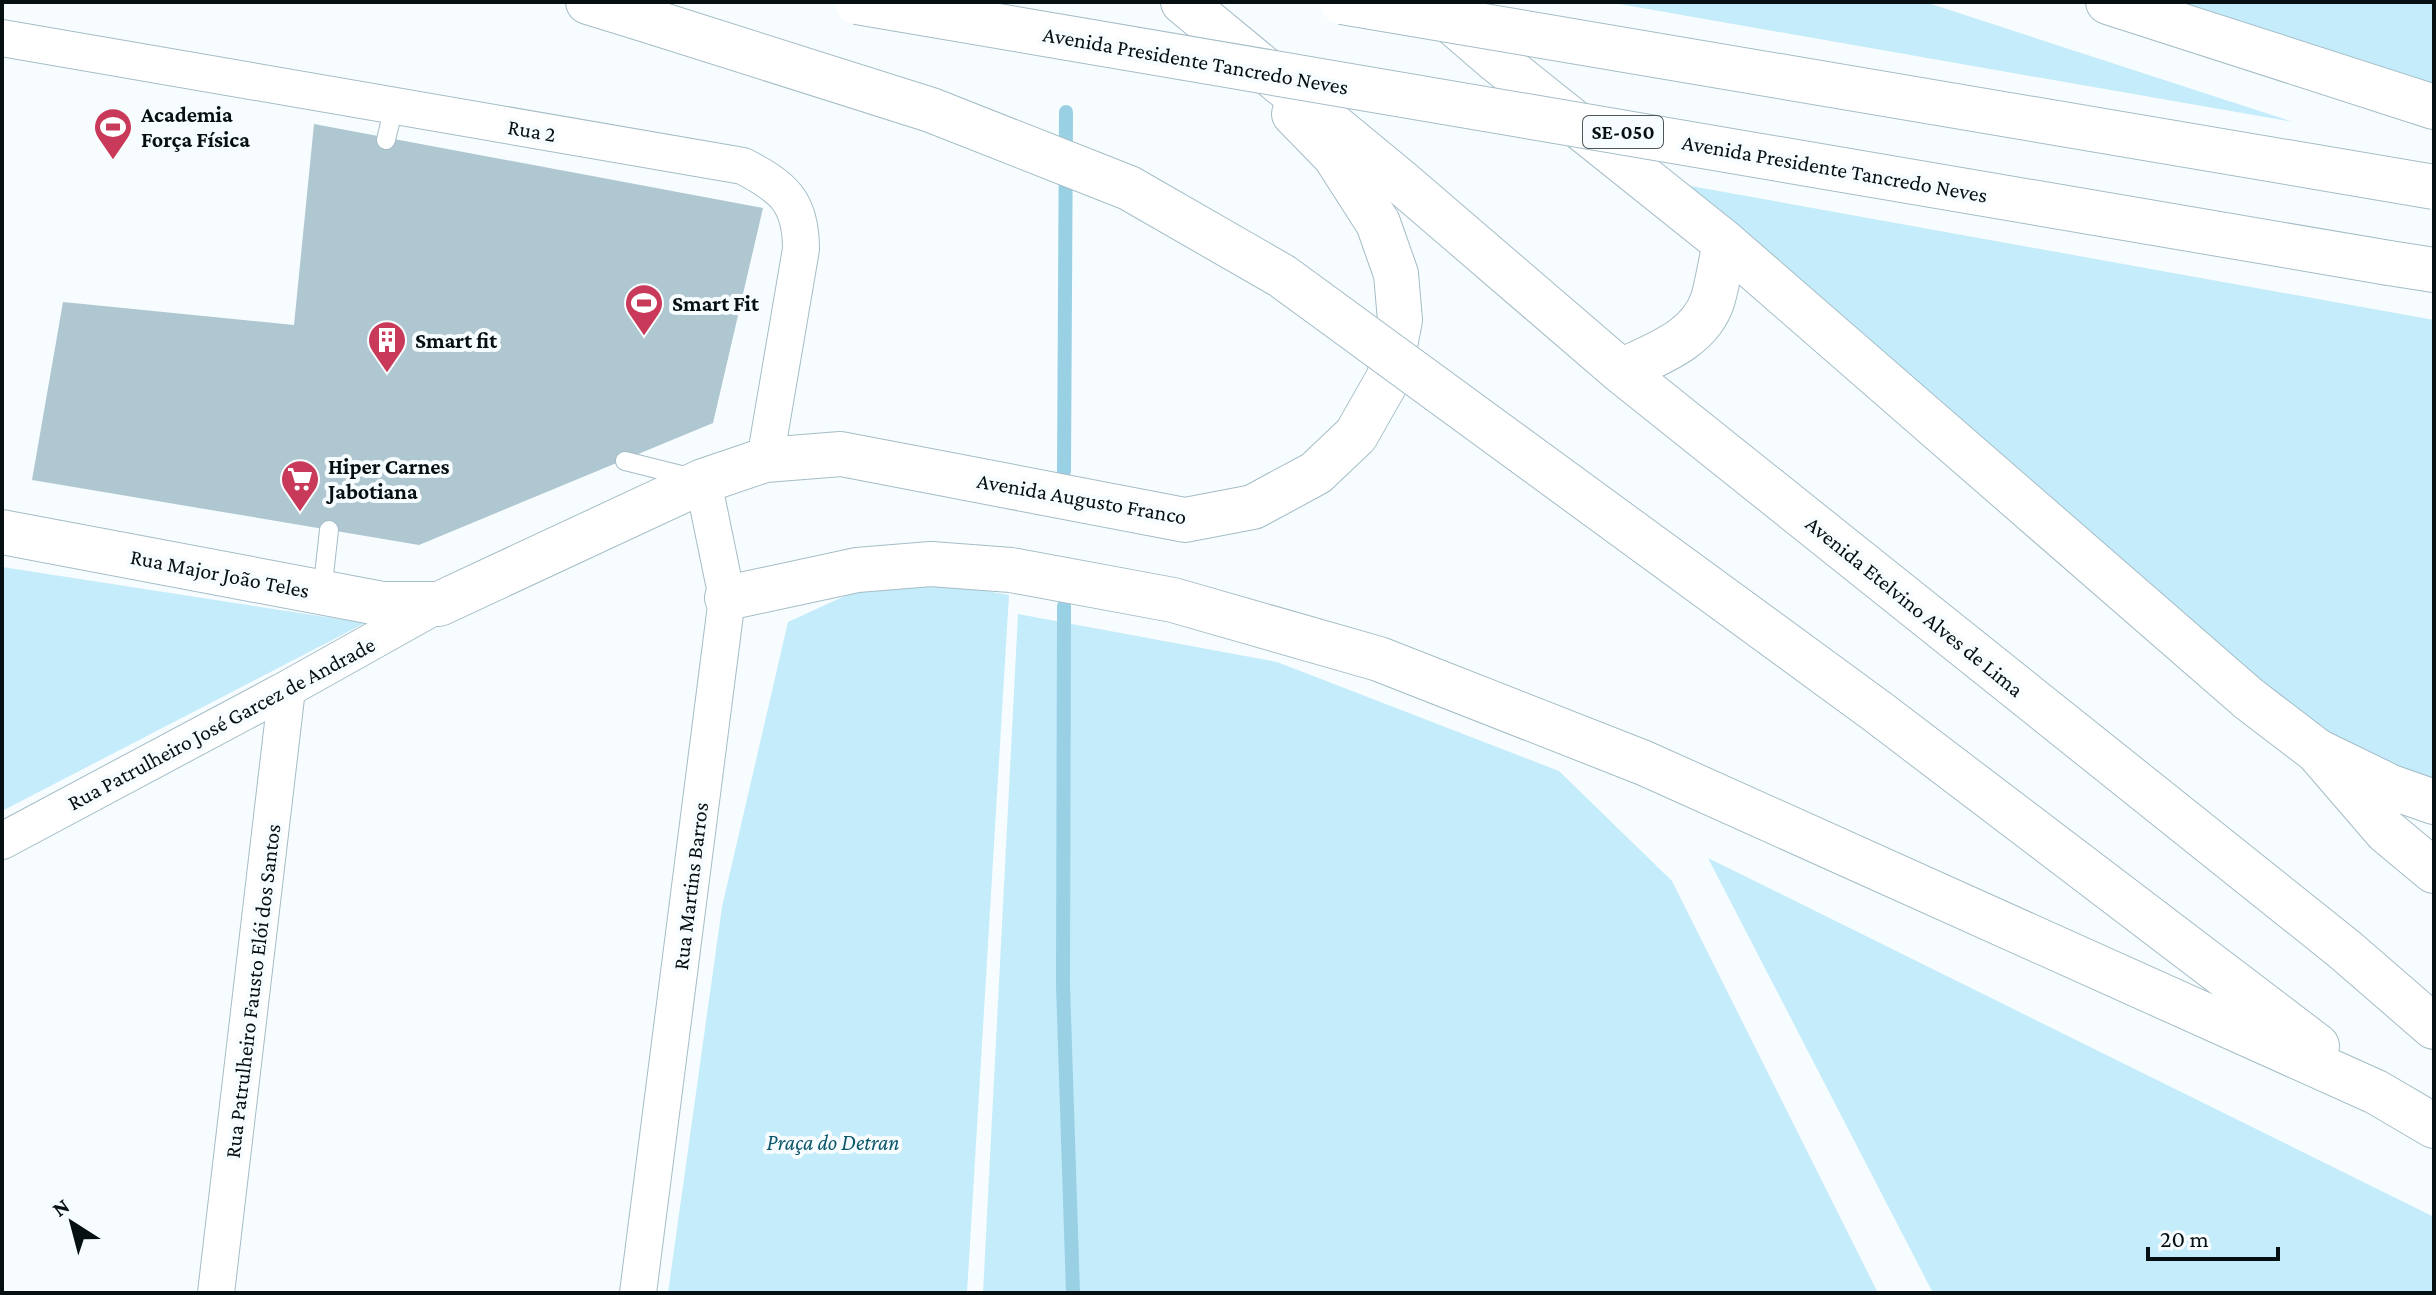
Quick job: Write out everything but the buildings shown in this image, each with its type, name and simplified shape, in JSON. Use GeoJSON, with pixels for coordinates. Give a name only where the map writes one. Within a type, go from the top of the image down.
{"type":"FeatureCollection","features":[{"type":"Feature","properties":{"kind":"main road"},"geometry":{"type":"LineString","coordinates":[[588,2],[931,110],[1141,195],[1282,276],[1878,712],[2376,1092]]}},
{"type":"Feature","properties":{"kind":"main road","name":"Avenida Presidente Tancredo Neves"},"geometry":{"type":"LineString","coordinates":[[857,2],[2434,270]]}},
{"type":"Feature","properties":{"kind":"main road","name":"Avenida Etelvino Alves de Lima"},"geometry":{"type":"LineString","coordinates":[[1183,2],[1400,181],[1621,371],[2344,949],[2434,1027]]}},
{"type":"Feature","properties":{"kind":"main road","name":"Avenida Augusto Franco"},"geometry":{"type":"LineString","coordinates":[[439,604],[703,481],[765,460],[841,454],[1185,520],[1253,507],[1316,473],[1356,435],[1389,377],[1400,320],[1396,274],[1378,223],[1335,156],[1183,2]]}},
{"type":"Feature","properties":{"kind":"main road"},"geometry":{"type":"LineString","coordinates":[[1342,2],[2434,187]]}},
{"type":"Feature","properties":{"kind":"main road"},"geometry":{"type":"LineString","coordinates":[[1429,2],[1507,69],[1725,243],[2249,699],[2317,751],[2391,787],[2434,802]]}},
{"type":"Feature","properties":{"kind":"main road"},"geometry":{"type":"LineString","coordinates":[[2108,2],[2434,107]]}},
{"type":"Feature","properties":{"kind":"main road"},"geometry":{"type":"LineString","coordinates":[[1621,371],[1680,342],[1702,320],[1712,301],[1725,243]]}},
{"type":"Feature","properties":{"kind":"main road","name":"Rua Major João Teles"},"geometry":{"type":"LineString","coordinates":[[2,532],[383,604],[439,604]]}},
{"type":"Feature","properties":{"kind":"main road"},"geometry":{"type":"LineString","coordinates":[[727,598],[857,570],[931,564],[1011,570],[1173,600],[1379,659],[1644,763],[2376,1092],[2434,1126]]}},
{"type":"Feature","properties":{"kind":"main road"},"geometry":{"type":"LineString","coordinates":[[2317,751],[2386,831],[2434,871]]}},
{"type":"Feature","properties":{"kind":"street","name":"Rua 2"},"geometry":{"type":"LineString","coordinates":[[2,38],[390,123],[743,166],[776,183],[795,208],[801,228],[801,249],[765,460]]}},
{"type":"Feature","properties":{"kind":"street","name":"Rua Martins Barros"},"geometry":{"type":"LineString","coordinates":[[638,1293],[727,598],[703,481]]}},
{"type":"Feature","properties":{"kind":"street","name":"Rua Patrulheiro José Garcez de Andrade"},"geometry":{"type":"LineString","coordinates":[[2,841],[439,604]]}},
{"type":"Feature","properties":{"kind":"street","name":"Rua Patrulheiro Fausto Elói dos Santos"},"geometry":{"type":"LineString","coordinates":[[216,1293],[287,689]]}},
{"type":"Feature","properties":{"kind":"lane"},"geometry":{"type":"LineString","coordinates":[[625,461],[703,481]]}},
{"type":"Feature","properties":{"kind":"lane"},"geometry":{"type":"LineString","coordinates":[[322,593],[329,530]]}},
{"type":"Feature","properties":{"kind":"green space"},"geometry":{"type":"Polygon","coordinates":[[[1608,2],[1925,2],[2293,122],[1608,2]]]}},
{"type":"Feature","properties":{"kind":"green space"},"geometry":{"type":"Polygon","coordinates":[[[2175,2],[2434,2],[2434,85],[2175,2]]]}},
{"type":"Feature","properties":{"kind":"green space"},"geometry":{"type":"Polygon","coordinates":[[[1674,183],[2434,320],[2434,790],[2386,787],[1674,183]]]}},
{"type":"Feature","properties":{"kind":"green space"},"geometry":{"type":"Polygon","coordinates":[[[2,567],[365,623],[2,811],[2,567]]]}},
{"type":"Feature","properties":{"kind":"green space","name":"Praça do Detran"},"geometry":{"type":"Polygon","coordinates":[[[912,578],[1009,595],[967,1293],[668,1293],[722,907],[788,622],[847,595],[912,578]]]}},
{"type":"Feature","properties":{"kind":"green space"},"geometry":{"type":"Polygon","coordinates":[[[1018,614],[1277,662],[1559,771],[1672,881],[1878,1293],[983,1293],[1018,614]]]}},
{"type":"Feature","properties":{"kind":"green space"},"geometry":{"type":"Polygon","coordinates":[[[1708,858],[2434,1217],[2434,1293],[1933,1293],[1708,858]]]}},
{"type":"Feature","properties":{"kind":"waterway"},"geometry":{"type":"LineString","coordinates":[[1064,471],[1066,112]]}},
{"type":"Feature","properties":{"kind":"waterway"},"geometry":{"type":"LineString","coordinates":[[1064,606],[1063,985],[1073,1293]]}},
{"type":"Feature","properties":{"kind":"place","name":"Academia Força Física"},"geometry":{"type":"Point","coordinates":[113,161]}},
{"type":"Feature","properties":{"kind":"place","name":"Smart Fit"},"geometry":{"type":"Point","coordinates":[644,337]}},
{"type":"Feature","properties":{"kind":"place","name":"Smart fit"},"geometry":{"type":"Point","coordinates":[387,374]}},
{"type":"Feature","properties":{"kind":"place","name":"Hiper Carnes Jabotiana"},"geometry":{"type":"Point","coordinates":[300,513]}}]}
